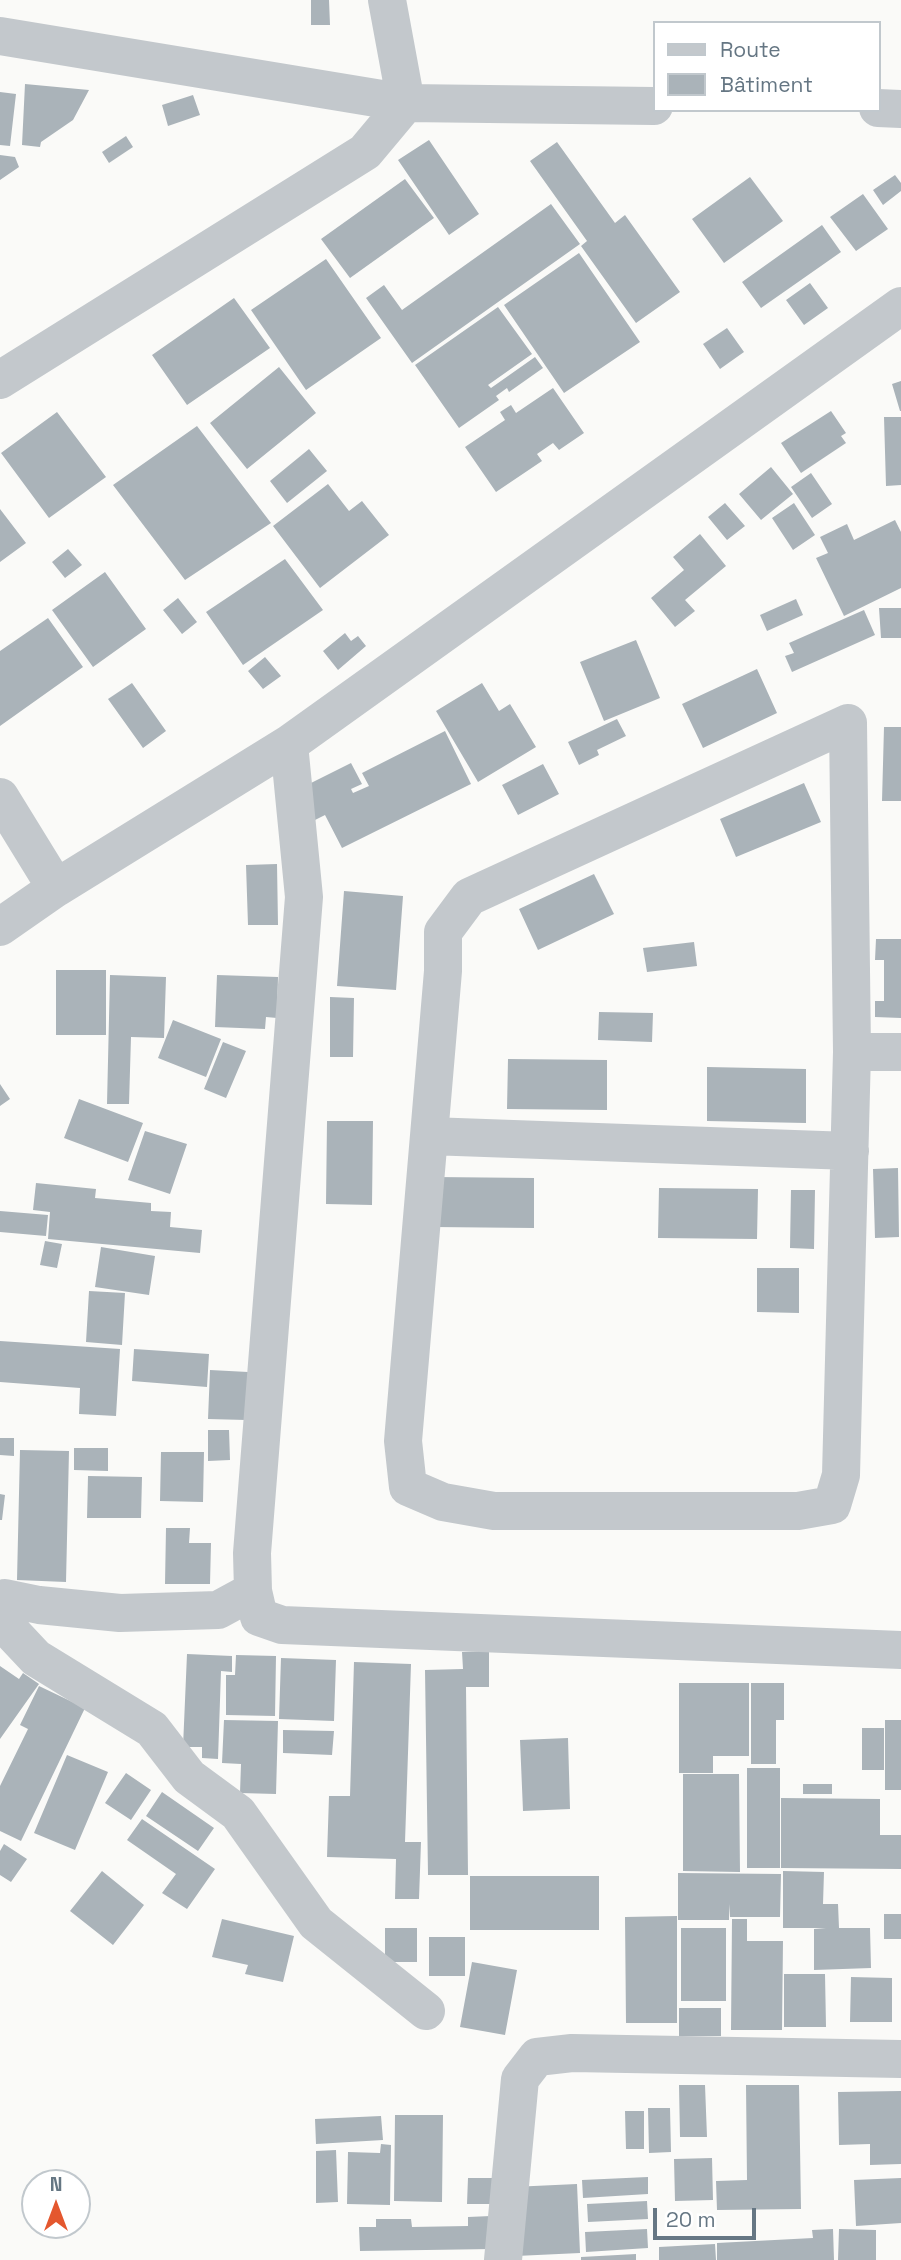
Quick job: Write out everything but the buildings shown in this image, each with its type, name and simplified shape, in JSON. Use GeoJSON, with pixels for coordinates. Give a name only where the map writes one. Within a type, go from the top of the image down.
{"type":"FeatureCollection","features":[{"type":"Feature","properties":{"kind":"street"},"geometry":{"type":"LineString","coordinates":[[387,0],[406,103]]}},
{"type":"Feature","properties":{"kind":"street"},"geometry":{"type":"LineString","coordinates":[[0,36],[406,103],[652,106]]}},
{"type":"Feature","properties":{"kind":"street"},"geometry":{"type":"LineString","coordinates":[[0,380],[365,152],[406,103]]}},
{"type":"Feature","properties":{"kind":"street"},"geometry":{"type":"LineString","coordinates":[[880,108],[901,109]]}},
{"type":"Feature","properties":{"kind":"street"},"geometry":{"type":"LineString","coordinates":[[0,927],[56,888],[289,744],[901,306]]}},
{"type":"Feature","properties":{"kind":"street"},"geometry":{"type":"LineString","coordinates":[[848,723],[852,1052],[841,1475],[832,1505],[798,1511],[494,1511],[443,1502],[408,1487],[403,1441],[443,971],[443,932],[469,897],[848,723]]}},
{"type":"Feature","properties":{"kind":"street"},"geometry":{"type":"LineString","coordinates":[[289,744],[304,897],[252,1553],[253,1591],[259,1617],[282,1625],[901,1650]]}},
{"type":"Feature","properties":{"kind":"street"},"geometry":{"type":"LineString","coordinates":[[0,797],[56,888]]}},
{"type":"Feature","properties":{"kind":"street"},"geometry":{"type":"LineString","coordinates":[[852,1052],[901,1052]]}},
{"type":"Feature","properties":{"kind":"street"},"geometry":{"type":"LineString","coordinates":[[429,1136],[850,1151]]}},
{"type":"Feature","properties":{"kind":"street"},"geometry":{"type":"LineString","coordinates":[[253,1591],[218,1610],[120,1613],[39,1605],[2,1597],[5,1625],[36,1657],[152,1729],[189,1777],[238,1813],[316,1923],[426,2011]]}},
{"type":"Feature","properties":{"kind":"street"},"geometry":{"type":"LineString","coordinates":[[503,2260],[520,2078],[537,2057],[572,2053],[901,2059]]}}]}
